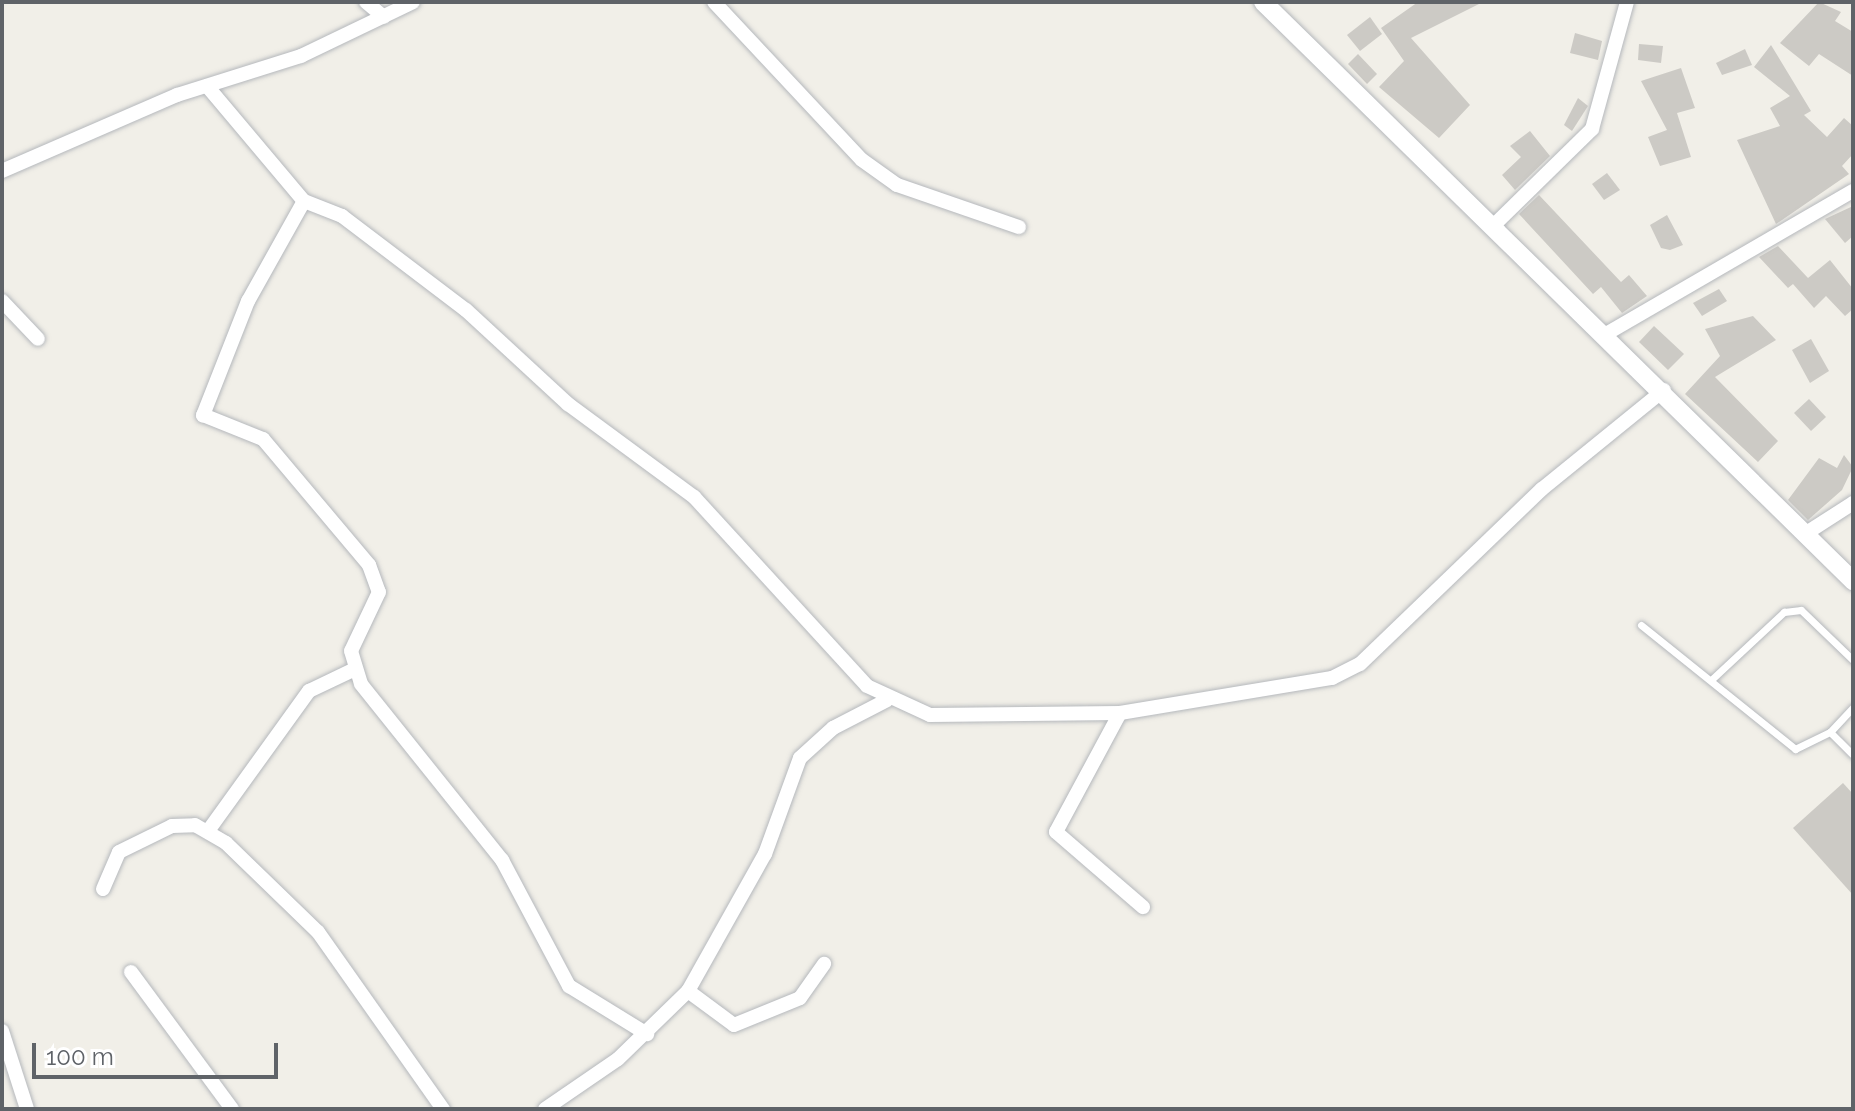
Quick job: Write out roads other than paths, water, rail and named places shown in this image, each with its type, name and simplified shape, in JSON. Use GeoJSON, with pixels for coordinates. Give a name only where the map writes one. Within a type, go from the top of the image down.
{"type":"FeatureCollection","features":[{"type":"Feature","properties":{"kind":"street"},"geometry":{"type":"LineString","coordinates":[[366,2],[384,17]]}},
{"type":"Feature","properties":{"kind":"street"},"geometry":{"type":"LineString","coordinates":[[2,171],[207,86],[301,56],[413,2]]}},
{"type":"Feature","properties":{"kind":"street"},"geometry":{"type":"LineString","coordinates":[[714,2],[862,160],[897,185],[1019,227]]}},
{"type":"Feature","properties":{"kind":"street"},"geometry":{"type":"LineString","coordinates":[[1263,2],[1495,224],[1808,532],[1853,581]]}},
{"type":"Feature","properties":{"kind":"street"},"geometry":{"type":"LineString","coordinates":[[1495,224],[1592,129],[1627,2]]}},
{"type":"Feature","properties":{"kind":"street"},"geometry":{"type":"LineString","coordinates":[[207,86],[304,201],[342,216],[466,310],[568,404],[694,497],[887,700],[930,715],[1120,713],[1332,678],[1360,664],[1542,489],[1664,390]]}},
{"type":"Feature","properties":{"kind":"street"},"geometry":{"type":"LineString","coordinates":[[1606,334],[1807,224],[1853,191]]}},
{"type":"Feature","properties":{"kind":"street"},"geometry":{"type":"LineString","coordinates":[[304,201],[248,301],[203,415],[241,425],[271,447],[378,579],[351,651],[353,670],[502,860],[560,974],[585,1001],[647,1034]]}},
{"type":"Feature","properties":{"kind":"street"},"geometry":{"type":"LineString","coordinates":[[2,301],[38,339]]}},
{"type":"Feature","properties":{"kind":"street"},"geometry":{"type":"LineString","coordinates":[[1808,532],[1853,503]]}},
{"type":"Feature","properties":{"kind":"street"},"geometry":{"type":"LineString","coordinates":[[208,831],[309,691],[353,670]]}},
{"type":"Feature","properties":{"kind":"street"},"geometry":{"type":"LineString","coordinates":[[545,1109],[647,1034],[688,991],[765,854],[800,758],[833,728],[887,700]]}},
{"type":"Feature","properties":{"kind":"street"},"geometry":{"type":"LineString","coordinates":[[1120,713],[1056,832],[1143,907]]}},
{"type":"Feature","properties":{"kind":"street"},"geometry":{"type":"LineString","coordinates":[[103,889],[119,852],[172,826],[208,831],[318,932],[443,1109]]}},
{"type":"Feature","properties":{"kind":"street"},"geometry":{"type":"LineString","coordinates":[[688,991],[734,1025],[800,998],[824,964]]}},
{"type":"Feature","properties":{"kind":"street"},"geometry":{"type":"LineString","coordinates":[[131,972],[232,1109]]}},
{"type":"Feature","properties":{"kind":"street"},"geometry":{"type":"LineString","coordinates":[[2,1031],[27,1109]]}},
{"type":"Feature","properties":{"kind":"lane"},"geometry":{"type":"LineString","coordinates":[[1711,680],[1784,612],[1801,610],[1853,660]]}},
{"type":"Feature","properties":{"kind":"lane"},"geometry":{"type":"LineString","coordinates":[[1641,625],[1795,749],[1830,732],[1853,707]]}},
{"type":"Feature","properties":{"kind":"lane"},"geometry":{"type":"LineString","coordinates":[[1830,732],[1853,755]]}}]}
